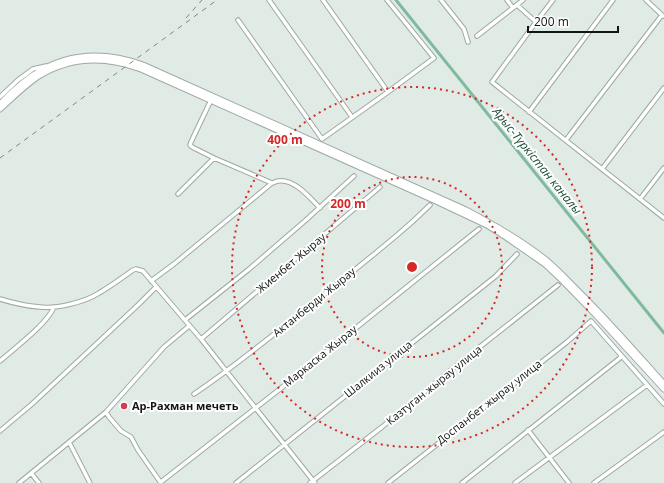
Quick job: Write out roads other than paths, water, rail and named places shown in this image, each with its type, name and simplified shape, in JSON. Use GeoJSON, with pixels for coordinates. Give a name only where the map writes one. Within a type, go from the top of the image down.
{"type":"FeatureCollection","features":[{"type":"Feature","properties":{"kind":"highway"},"geometry":{"type":"LineString","coordinates":[[0,104],[36,73],[53,65],[82,56],[108,56],[132,62],[162,74],[438,197],[508,233],[547,261],[600,313],[664,384]]}},
{"type":"Feature","properties":{"kind":"highway"},"geometry":{"type":"LineString","coordinates":[[0,109],[29,83],[48,71],[72,62],[83,60],[108,60],[129,64],[141,69],[457,210],[487,225],[545,264],[597,316],[664,390]]}},
{"type":"Feature","properties":{"kind":"street"},"geometry":{"type":"LineString","coordinates":[[269,0],[352,117]]}},
{"type":"Feature","properties":{"kind":"street"},"geometry":{"type":"LineString","coordinates":[[323,0],[388,92]]}},
{"type":"Feature","properties":{"kind":"street"},"geometry":{"type":"LineString","coordinates":[[238,20],[322,139],[434,58],[387,0]]}},
{"type":"Feature","properties":{"kind":"street"},"geometry":{"type":"LineString","coordinates":[[441,0],[464,29],[468,42]]}},
{"type":"Feature","properties":{"kind":"street"},"geometry":{"type":"LineString","coordinates":[[506,0],[513,8]]}},
{"type":"Feature","properties":{"kind":"street"},"geometry":{"type":"LineString","coordinates":[[477,36],[524,0]]}},
{"type":"Feature","properties":{"kind":"street"},"geometry":{"type":"LineString","coordinates":[[553,0],[492,82],[664,218]]}},
{"type":"Feature","properties":{"kind":"street"},"geometry":{"type":"LineString","coordinates":[[529,112],[613,0]]}},
{"type":"Feature","properties":{"kind":"street"},"geometry":{"type":"LineString","coordinates":[[566,140],[663,16],[646,0]]}},
{"type":"Feature","properties":{"kind":"street"},"geometry":{"type":"LineString","coordinates":[[517,5],[536,22]]}},
{"type":"Feature","properties":{"kind":"street"},"geometry":{"type":"LineString","coordinates":[[0,97],[18,80],[33,69],[53,65]]}},
{"type":"Feature","properties":{"kind":"street"},"geometry":{"type":"LineString","coordinates":[[602,169],[664,88]]}},
{"type":"Feature","properties":{"kind":"street"},"geometry":{"type":"LineString","coordinates":[[212,100],[190,145],[214,158],[272,183]]}},
{"type":"Feature","properties":{"kind":"street"},"geometry":{"type":"LineString","coordinates":[[178,194],[214,158]]}},
{"type":"Feature","properties":{"kind":"street"},"geometry":{"type":"LineString","coordinates":[[640,199],[664,168]]}},
{"type":"Feature","properties":{"kind":"street"},"geometry":{"type":"LineString","coordinates":[[185,320],[248,270],[320,208],[354,176]]}},
{"type":"Feature","properties":{"kind":"street"},"geometry":{"type":"LineString","coordinates":[[151,281],[174,264],[272,183],[283,181],[298,187],[320,208]]}},
{"type":"Feature","properties":{"kind":"street","name":"Жиенбет Жырау"},"geometry":{"type":"LineString","coordinates":[[201,339],[380,187]]}},
{"type":"Feature","properties":{"kind":"street","name":"Актанберди Жырау"},"geometry":{"type":"LineString","coordinates":[[194,394],[250,353],[336,285],[397,236],[430,205]]}},
{"type":"Feature","properties":{"kind":"street","name":"Маркаска Жырау"},"geometry":{"type":"LineString","coordinates":[[161,483],[479,229]]}},
{"type":"Feature","properties":{"kind":"street","name":"Шалкииз улица"},"geometry":{"type":"LineString","coordinates":[[236,483],[496,276],[517,254]]}},
{"type":"Feature","properties":{"kind":"street"},"geometry":{"type":"LineString","coordinates":[[0,299],[41,308],[62,306],[79,302],[98,294],[133,270],[136,269],[144,271],[226,370],[313,482]]}},
{"type":"Feature","properties":{"kind":"street","name":"Казтуган жырау улица"},"geometry":{"type":"LineString","coordinates":[[313,482],[558,285]]}},
{"type":"Feature","properties":{"kind":"street"},"geometry":{"type":"LineString","coordinates":[[0,431],[32,404],[156,287]]}},
{"type":"Feature","properties":{"kind":"street"},"geometry":{"type":"LineString","coordinates":[[0,362],[49,316],[54,307]]}},
{"type":"Feature","properties":{"kind":"street","name":"Доспанбет жырау улица"},"geometry":{"type":"LineString","coordinates":[[388,483],[567,342],[591,321],[621,356]]}},
{"type":"Feature","properties":{"kind":"street"},"geometry":{"type":"LineString","coordinates":[[19,483],[106,412],[164,347],[189,326]]}},
{"type":"Feature","properties":{"kind":"street"},"geometry":{"type":"LineString","coordinates":[[462,483],[621,356],[664,404]]}},
{"type":"Feature","properties":{"kind":"street"},"geometry":{"type":"LineString","coordinates":[[515,483],[647,385]]}},
{"type":"Feature","properties":{"kind":"street"},"geometry":{"type":"LineString","coordinates":[[106,412],[122,431],[131,436],[138,450],[161,483]]}},
{"type":"Feature","properties":{"kind":"street"},"geometry":{"type":"LineString","coordinates":[[528,430],[568,483]]}},
{"type":"Feature","properties":{"kind":"street"},"geometry":{"type":"LineString","coordinates":[[594,483],[664,432]]}},
{"type":"Feature","properties":{"kind":"street"},"geometry":{"type":"LineString","coordinates":[[69,442],[90,483]]}},
{"type":"Feature","properties":{"kind":"street"},"geometry":{"type":"LineString","coordinates":[[31,473],[39,483]]}},
{"type":"Feature","properties":{"kind":"waterway","name":"Арыс-Түркістан каналы"},"geometry":{"type":"LineString","coordinates":[[396,0],[664,333]]}},
{"type":"Feature","properties":{"kind":"railway"},"geometry":{"type":"LineString","coordinates":[[186,18],[202,0]]}},
{"type":"Feature","properties":{"kind":"railway"},"geometry":{"type":"LineString","coordinates":[[0,158],[217,0]]}},
{"type":"Feature","properties":{"kind":"place","name":"Ар-Рахман мечеть"},"geometry":{"type":"Point","coordinates":[124,406]}}]}
